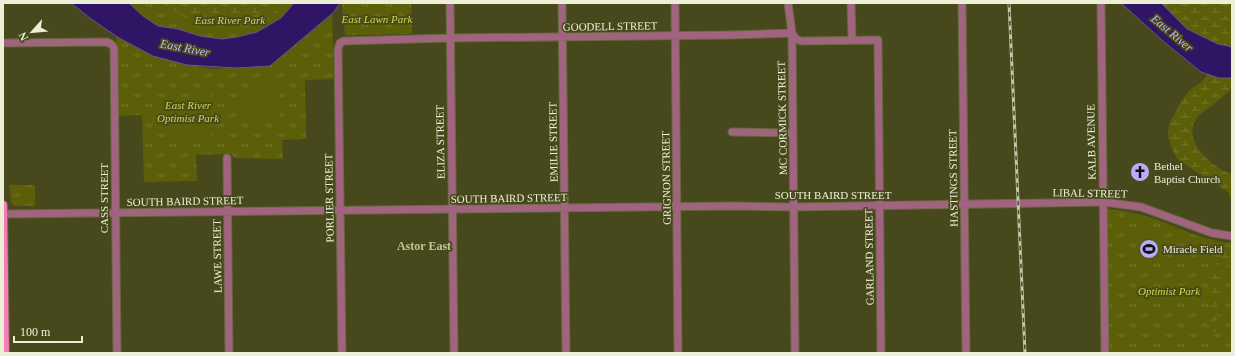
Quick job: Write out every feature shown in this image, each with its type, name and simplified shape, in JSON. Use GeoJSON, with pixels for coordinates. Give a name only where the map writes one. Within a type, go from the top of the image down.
{"type":"FeatureCollection","features":[{"type":"Feature","properties":{"kind":"main road"},"geometry":{"type":"LineString","coordinates":[[3,205],[5,353]]}},
{"type":"Feature","properties":{"kind":"street","name":"ELIZA STREET"},"geometry":{"type":"LineString","coordinates":[[450,3],[454,353]]}},
{"type":"Feature","properties":{"kind":"street","name":"EMILIE STREET"},"geometry":{"type":"LineString","coordinates":[[562,3],[566,353]]}},
{"type":"Feature","properties":{"kind":"street","name":"GRIGNON STREET"},"geometry":{"type":"LineString","coordinates":[[674,3],[678,353]]}},
{"type":"Feature","properties":{"kind":"street","name":"MC CORMICK STREET"},"geometry":{"type":"LineString","coordinates":[[788,3],[792,33],[795,353]]}},
{"type":"Feature","properties":{"kind":"street"},"geometry":{"type":"LineString","coordinates":[[851,3],[852,40]]}},
{"type":"Feature","properties":{"kind":"street","name":"HASTINGS STREET"},"geometry":{"type":"LineString","coordinates":[[962,3],[966,353]]}},
{"type":"Feature","properties":{"kind":"street","name":"KALB AVENUE"},"geometry":{"type":"LineString","coordinates":[[1101,3],[1105,353]]}},
{"type":"Feature","properties":{"kind":"street","name":"GOODELL STREET"},"geometry":{"type":"LineString","coordinates":[[340,43],[344,41],[450,38],[675,36],[792,33],[796,39],[801,41],[878,40]]}},
{"type":"Feature","properties":{"kind":"street","name":"GARLAND STREET"},"geometry":{"type":"LineString","coordinates":[[878,40],[881,353]]}},
{"type":"Feature","properties":{"kind":"street","name":"CASS STREET"},"geometry":{"type":"LineString","coordinates":[[3,43],[107,42],[114,48],[117,353]]}},
{"type":"Feature","properties":{"kind":"street","name":"PORLIER STREET"},"geometry":{"type":"LineString","coordinates":[[340,43],[338,49],[342,353]]}},
{"type":"Feature","properties":{"kind":"street"},"geometry":{"type":"LineString","coordinates":[[732,132],[793,133]]}},
{"type":"Feature","properties":{"kind":"street","name":"LAWE STREET"},"geometry":{"type":"LineString","coordinates":[[227,158],[230,353]]}},
{"type":"Feature","properties":{"kind":"street","name":"LIBAL STREET"},"geometry":{"type":"LineString","coordinates":[[1015,204],[1103,202],[1141,207],[1212,233],[1232,236]]}},
{"type":"Feature","properties":{"kind":"street","name":"SOUTH BAIRD STREET"},"geometry":{"type":"LineString","coordinates":[[3,214],[1015,204]]}},
{"type":"Feature","properties":{"kind":"green space","name":"East River Park"},"geometry":{"type":"Polygon","coordinates":[[[129,3],[294,3],[257,32],[222,39],[200,36],[178,29],[158,26],[143,16],[129,3]]]}},
{"type":"Feature","properties":{"kind":"green space"},"geometry":{"type":"Polygon","coordinates":[[[163,3],[283,3],[253,15],[223,21],[192,18],[177,12],[163,3]]]}},
{"type":"Feature","properties":{"kind":"green space"},"geometry":{"type":"Polygon","coordinates":[[[290,3],[294,3],[281,18],[257,32],[258,27],[256,18],[265,16],[290,3]]]}},
{"type":"Feature","properties":{"kind":"green space","name":"East Lawn Park"},"geometry":{"type":"Polygon","coordinates":[[[344,3],[411,3],[412,34],[345,35],[342,5],[344,3]]]}},
{"type":"Feature","properties":{"kind":"green space"},"geometry":{"type":"Polygon","coordinates":[[[1161,3],[1232,3],[1232,47],[1218,44],[1187,29],[1161,3]]]}},
{"type":"Feature","properties":{"kind":"green space","name":"East River Optimist Park"},"geometry":{"type":"Polygon","coordinates":[[[332,15],[334,79],[305,80],[306,139],[282,140],[283,159],[235,158],[231,154],[196,155],[197,181],[144,182],[142,115],[118,116],[116,36],[153,56],[210,69],[270,66],[332,15]]]}},
{"type":"Feature","properties":{"kind":"green space"},"geometry":{"type":"Polygon","coordinates":[[[1208,74],[1219,78],[1232,78],[1232,89],[1198,116],[1193,125],[1192,134],[1195,143],[1207,159],[1224,171],[1232,174],[1232,201],[1228,192],[1178,160],[1171,147],[1168,136],[1169,124],[1182,100],[1191,89],[1203,81],[1208,74]]]}},
{"type":"Feature","properties":{"kind":"green space"},"geometry":{"type":"Polygon","coordinates":[[[274,76],[278,77],[280,121],[238,121],[239,102],[244,90],[256,82],[274,76]]]}},
{"type":"Feature","properties":{"kind":"green space"},"geometry":{"type":"Polygon","coordinates":[[[210,93],[211,143],[164,140],[168,118],[175,107],[183,100],[188,98],[199,94],[210,93]]]}},
{"type":"Feature","properties":{"kind":"green space"},"geometry":{"type":"Polygon","coordinates":[[[9,185],[35,185],[35,206],[14,206],[11,202],[9,185]]]}},
{"type":"Feature","properties":{"kind":"green space","name":"Optimist Park"},"geometry":{"type":"Polygon","coordinates":[[[1106,208],[1145,216],[1203,237],[1232,243],[1232,353],[1108,353],[1106,208]]]}},
{"type":"Feature","properties":{"kind":"green space","name":"Miracle Field"},"geometry":{"type":"Polygon","coordinates":[[[1136,233],[1149,233],[1162,237],[1164,240],[1160,253],[1153,264],[1144,259],[1138,252],[1135,238],[1136,233]]]}},
{"type":"Feature","properties":{"kind":"green space"},"geometry":{"type":"Polygon","coordinates":[[[1232,247],[1232,262],[1224,268],[1220,275],[1222,300],[1218,304],[1217,308],[1218,332],[1212,332],[1208,327],[1207,319],[1212,304],[1212,274],[1219,259],[1232,247]]]}},
{"type":"Feature","properties":{"kind":"water","name":"East River"},"geometry":{"type":"Polygon","coordinates":[[[71,3],[129,3],[143,16],[158,26],[178,29],[200,36],[222,39],[257,32],[281,18],[294,3],[340,3],[334,12],[270,66],[236,68],[187,65],[153,56],[119,38],[71,3]]]}},
{"type":"Feature","properties":{"kind":"water","name":"East River"},"geometry":{"type":"Polygon","coordinates":[[[1121,3],[1161,3],[1187,29],[1218,44],[1232,47],[1232,78],[1219,78],[1201,72],[1163,41],[1121,3]]]}},
{"type":"Feature","properties":{"kind":"railway"},"geometry":{"type":"LineString","coordinates":[[1009,3],[1025,353]]}},
{"type":"Feature","properties":{"kind":"place","name":"Bethel Baptist Church"},"geometry":{"type":"Point","coordinates":[1140,172]}},
{"type":"Feature","properties":{"kind":"place","name":"Miracle Field"},"geometry":{"type":"Point","coordinates":[1149,249]}},
{"type":"Feature","properties":{"kind":"district","name":"Astor East"},"geometry":{"type":"Point","coordinates":[424,246]}}]}
